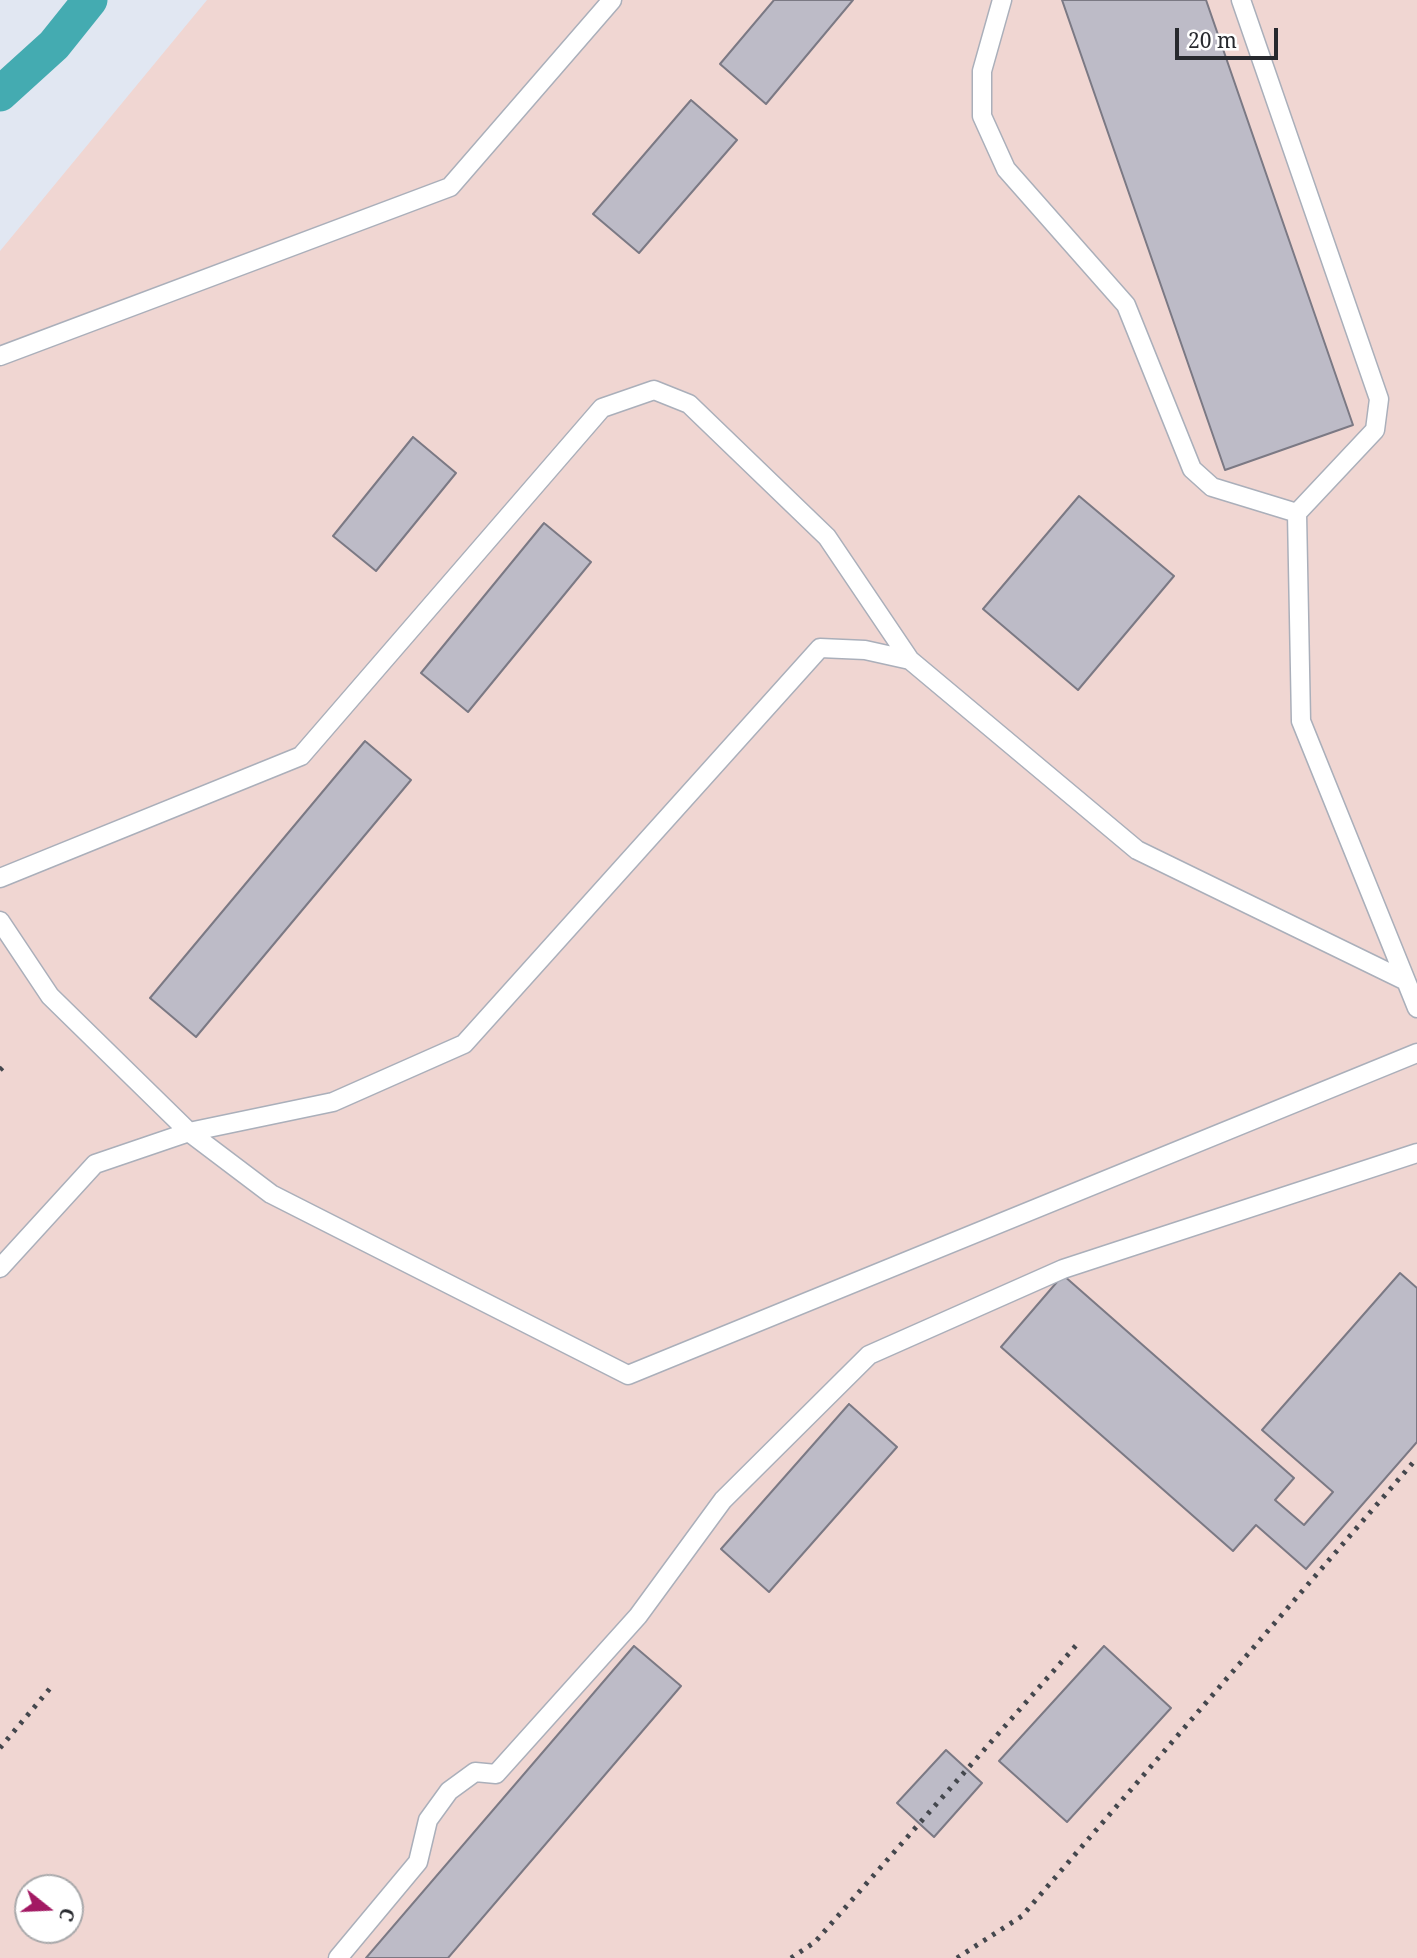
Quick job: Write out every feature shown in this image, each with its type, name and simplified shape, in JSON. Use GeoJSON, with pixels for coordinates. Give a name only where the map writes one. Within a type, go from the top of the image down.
{"type":"FeatureCollection","features":[{"type":"Feature","properties":{"kind":"lane"},"geometry":{"type":"LineString","coordinates":[[0,356],[450,187],[612,0]]}},
{"type":"Feature","properties":{"kind":"lane"},"geometry":{"type":"LineString","coordinates":[[1002,0],[982,71],[982,116],[1006,169],[1126,304],[1192,469],[1212,487],[1297,513]]}},
{"type":"Feature","properties":{"kind":"lane"},"geometry":{"type":"LineString","coordinates":[[1241,0],[1379,399],[1376,430],[1297,513],[1301,721],[1417,1008]]}},
{"type":"Feature","properties":{"kind":"lane"},"geometry":{"type":"LineString","coordinates":[[0,877],[300,756],[602,408],[654,390],[689,404],[827,537],[910,660],[1137,850],[1406,981]]}},
{"type":"Feature","properties":{"kind":"lane"},"geometry":{"type":"LineString","coordinates":[[0,1268],[94,1164],[189,1132],[333,1102],[464,1044],[820,648],[865,650],[910,660]]}},
{"type":"Feature","properties":{"kind":"lane"},"geometry":{"type":"LineString","coordinates":[[0,920],[50,996],[189,1132],[271,1194],[628,1375],[1417,1053]]}},
{"type":"Feature","properties":{"kind":"lane"},"geometry":{"type":"LineString","coordinates":[[338,1958],[418,1862],[428,1820],[449,1791],[475,1772],[496,1774],[638,1616],[723,1500],[869,1355],[1063,1269],[1417,1153]]}},
{"type":"Feature","properties":{"kind":"shaded area"},"geometry":{"type":"Polygon","coordinates":[[[207,0],[1417,0],[1417,1958],[0,1958],[0,251],[207,0]]]}},
{"type":"Feature","properties":{"kind":"building"},"geometry":{"type":"Polygon","coordinates":[[[774,0],[853,0],[766,104],[720,64],[774,0]]]}},
{"type":"Feature","properties":{"kind":"building"},"geometry":{"type":"Polygon","coordinates":[[[1062,0],[1206,0],[1353,425],[1225,470],[1062,0]]]}},
{"type":"Feature","properties":{"kind":"building"},"geometry":{"type":"Polygon","coordinates":[[[691,100],[737,140],[639,253],[593,214],[691,100]]]}},
{"type":"Feature","properties":{"kind":"building"},"geometry":{"type":"Polygon","coordinates":[[[413,437],[456,473],[376,571],[333,536],[413,437]]]}},
{"type":"Feature","properties":{"kind":"building"},"geometry":{"type":"Polygon","coordinates":[[[1079,496],[1174,576],[1078,690],[983,609],[1079,496]]]}},
{"type":"Feature","properties":{"kind":"building"},"geometry":{"type":"Polygon","coordinates":[[[544,523],[591,562],[468,712],[421,673],[544,523]]]}},
{"type":"Feature","properties":{"kind":"building"},"geometry":{"type":"Polygon","coordinates":[[[365,741],[411,780],[196,1037],[150,998],[365,741]]]}},
{"type":"Feature","properties":{"kind":"building"},"geometry":{"type":"Polygon","coordinates":[[[1400,1273],[1417,1288],[1417,1442],[1306,1569],[1256,1525],[1233,1551],[1001,1347],[1063,1275],[1294,1478],[1275,1500],[1304,1525],[1333,1492],[1262,1430],[1400,1273]]]}},
{"type":"Feature","properties":{"kind":"building"},"geometry":{"type":"Polygon","coordinates":[[[849,1404],[897,1447],[769,1592],[721,1549],[849,1404]]]}},
{"type":"Feature","properties":{"kind":"building"},"geometry":{"type":"Polygon","coordinates":[[[634,1646],[681,1686],[448,1958],[366,1958],[634,1646]]]}},
{"type":"Feature","properties":{"kind":"building"},"geometry":{"type":"Polygon","coordinates":[[[1104,1646],[1171,1708],[1067,1822],[999,1761],[1104,1646]]]}},
{"type":"Feature","properties":{"kind":"building"},"geometry":{"type":"Polygon","coordinates":[[[946,1750],[982,1783],[934,1837],[897,1803],[946,1750]]]}},
{"type":"Feature","properties":{"kind":"waterway"},"geometry":{"type":"LineString","coordinates":[[0,94],[54,45],[90,0]]}},
{"type":"Feature","properties":{"kind":"railway"},"geometry":{"type":"LineString","coordinates":[[0,1070],[3,1067]]}},
{"type":"Feature","properties":{"kind":"railway"},"geometry":{"type":"LineString","coordinates":[[957,1958],[1022,1916],[1417,1458]]}},
{"type":"Feature","properties":{"kind":"railway"},"geometry":{"type":"LineString","coordinates":[[791,1958],[815,1942],[1079,1642]]}},
{"type":"Feature","properties":{"kind":"railway"},"geometry":{"type":"LineString","coordinates":[[0,1748],[52,1686]]}}]}
